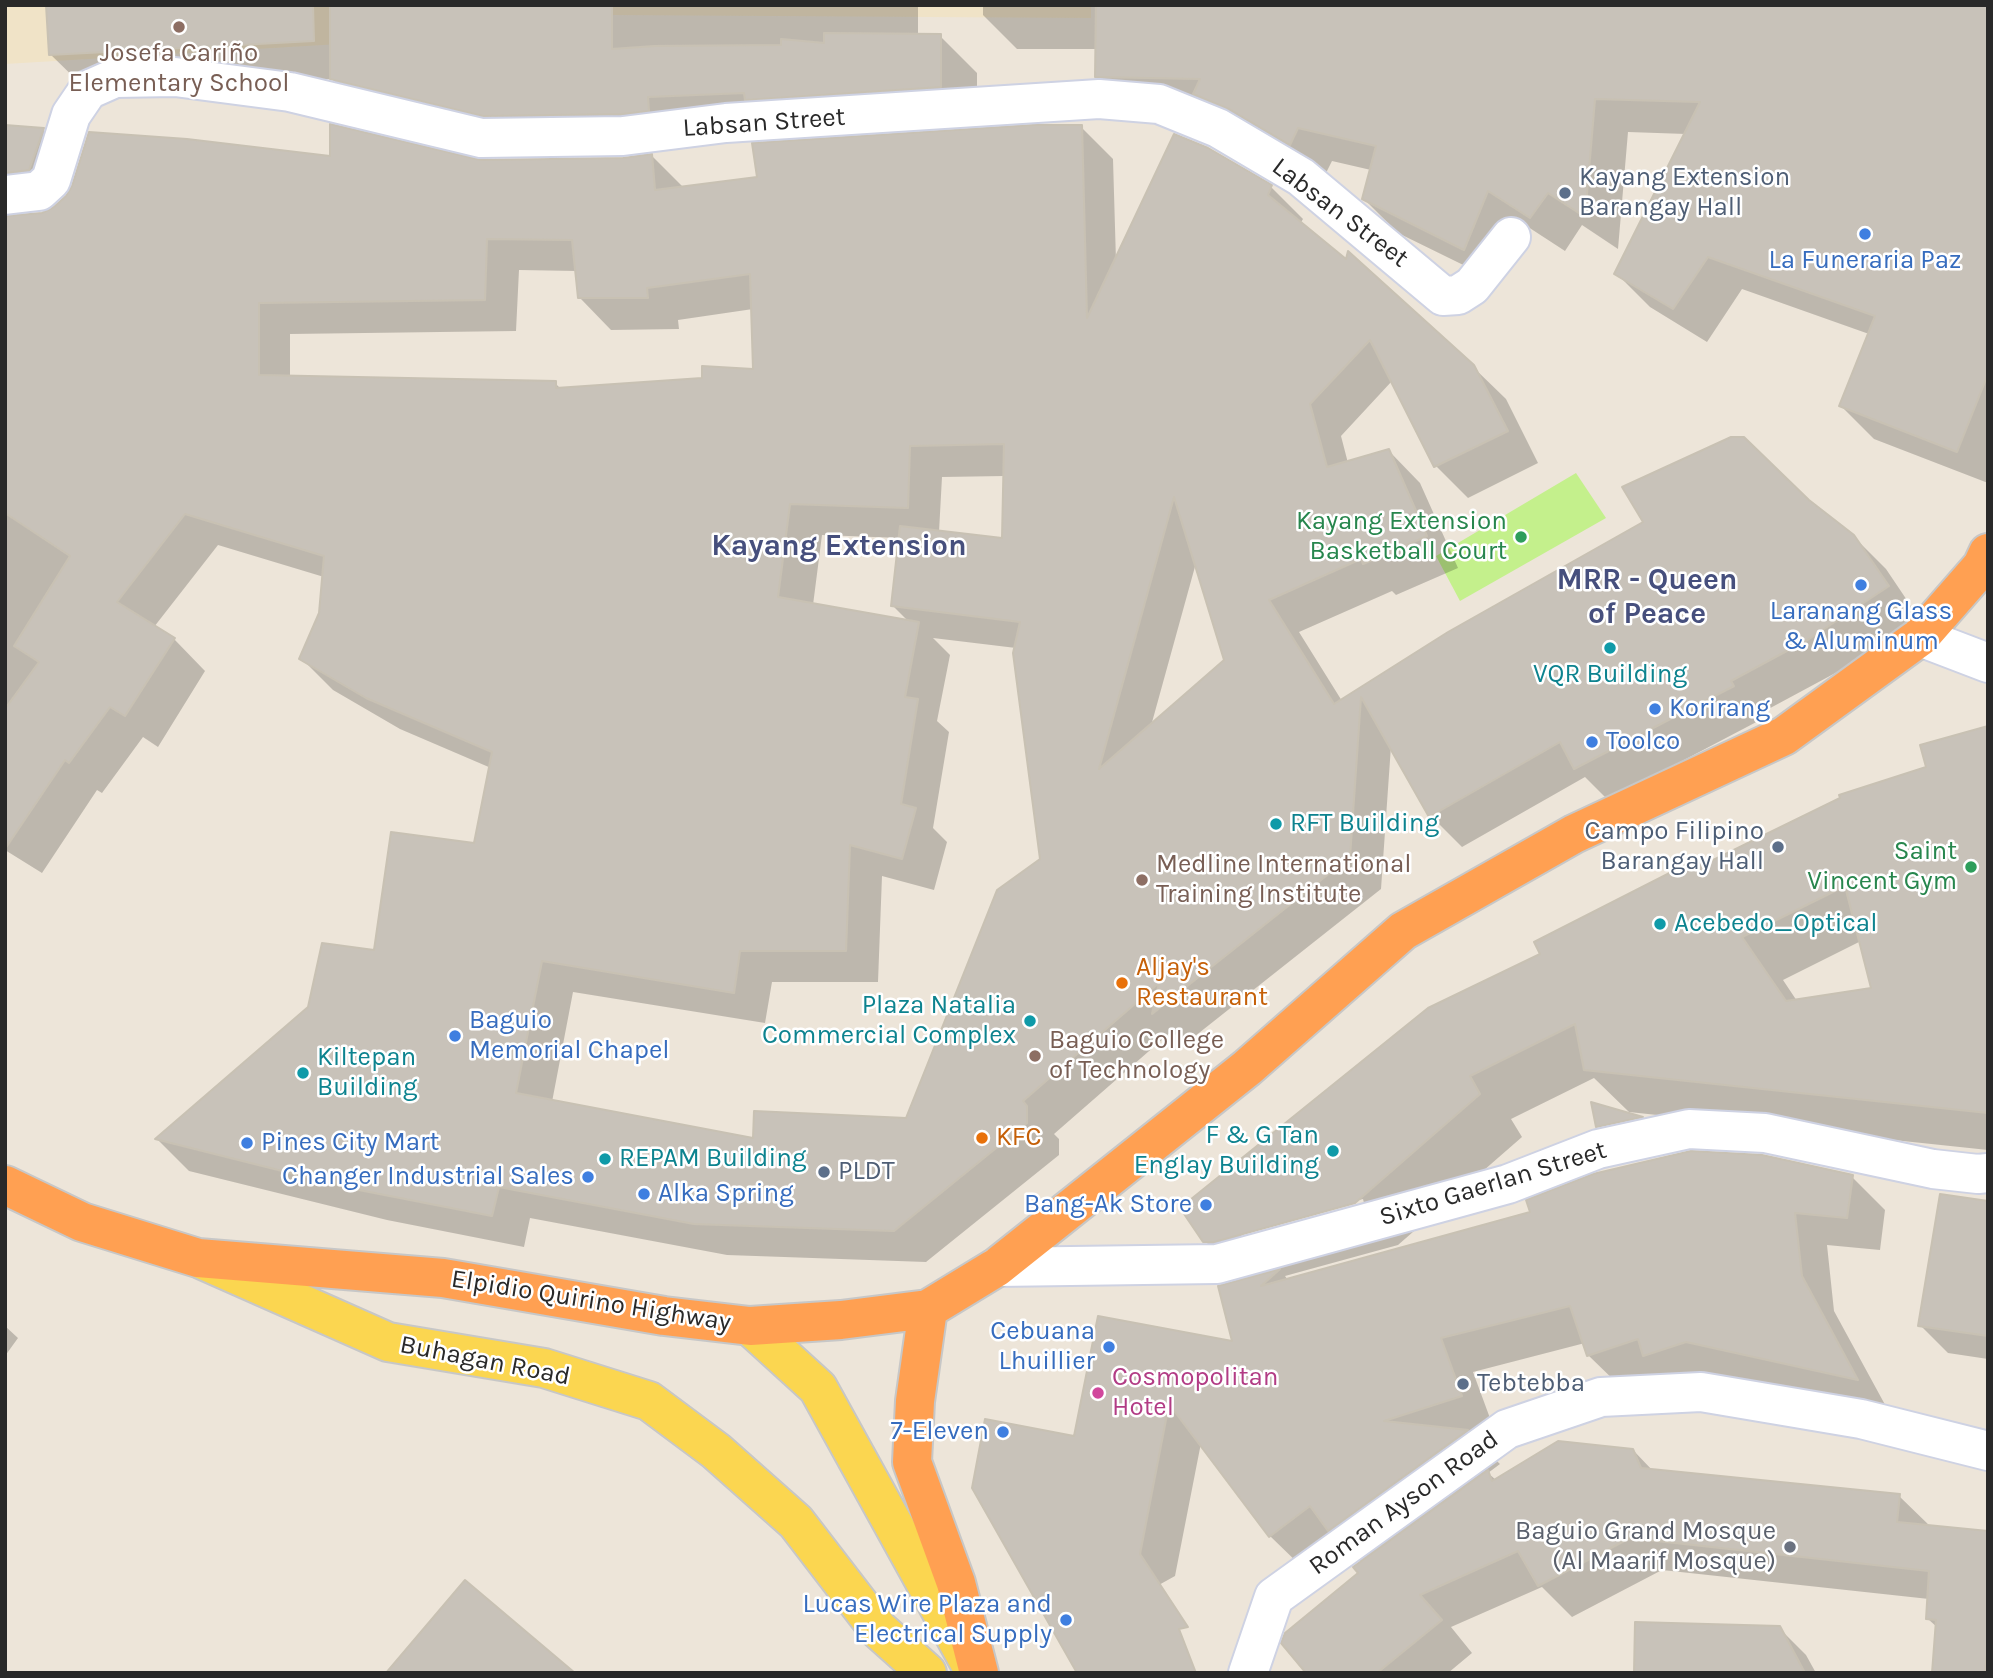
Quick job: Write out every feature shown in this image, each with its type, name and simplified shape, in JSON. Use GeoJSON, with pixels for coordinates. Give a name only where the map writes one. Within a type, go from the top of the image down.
{"type":"FeatureCollection","features":[{"type":"Feature","properties":{"kind":"highway","name":"Elpidio Quirino Highway"},"geometry":{"type":"LineString","coordinates":[[5,1185],[82,1223],[198,1258],[443,1278],[664,1316],[750,1326],[841,1320],[928,1309],[997,1267],[1247,1068],[1403,932],[1574,834],[1784,736],[1920,637],[1982,566],[1988,553]]}},
{"type":"Feature","properties":{"kind":"highway"},"geometry":{"type":"LineString","coordinates":[[928,1309],[915,1401],[912,1462],[956,1583],[977,1673]]}},
{"type":"Feature","properties":{"kind":"main road","name":"Buhagan Road"},"geometry":{"type":"LineString","coordinates":[[198,1258],[388,1342],[544,1367],[649,1401],[716,1451],[796,1522],[879,1630],[927,1673]]}},
{"type":"Feature","properties":{"kind":"main road"},"geometry":{"type":"LineString","coordinates":[[750,1326],[818,1388],[977,1673]]}},
{"type":"Feature","properties":{"kind":"street","name":"Labsan Street"},"geometry":{"type":"LineString","coordinates":[[5,195],[39,191],[51,180],[71,115],[88,90],[115,78],[175,77],[290,92],[481,138],[623,136],[726,123],[1099,99],[1159,104],[1218,128],[1301,177],[1443,296],[1458,295],[1472,286],[1511,237]]}},
{"type":"Feature","properties":{"kind":"street"},"geometry":{"type":"LineString","coordinates":[[1920,637],[1988,663]]}},
{"type":"Feature","properties":{"kind":"street","name":"Sixto Gaerlan Street"},"geometry":{"type":"LineString","coordinates":[[997,1267],[1217,1264],[1508,1184],[1598,1150],[1689,1129],[1765,1133],[1933,1169],[1988,1173]]}},
{"type":"Feature","properties":{"kind":"street","name":"Roman Ayson Road"},"geometry":{"type":"LineString","coordinates":[[1248,1673],[1274,1597],[1507,1429],[1601,1397],[1701,1392],[1861,1419],[1988,1451]]}},
{"type":"Feature","properties":{"kind":"shaded area"},"geometry":{"type":"Polygon","coordinates":[[[5,5],[1091,5],[1091,18],[602,15],[357,43],[5,64],[5,5]]]}},
{"type":"Feature","properties":{"kind":"green space","name":"Kayang Extension Basketball Court"},"geometry":{"type":"Polygon","coordinates":[[[1576,473],[1606,518],[1460,601],[1436,556],[1576,473]]]}},
{"type":"Feature","properties":{"kind":"building","name":"Josefa Cariño Elementary School"},"geometry":{"type":"Polygon","coordinates":[[[46,5],[313,5],[314,41],[49,55],[46,5]]]}},
{"type":"Feature","properties":{"kind":"building"},"geometry":{"type":"Polygon","coordinates":[[[330,5],[612,5],[612,49],[781,45],[781,39],[824,43],[824,33],[941,34],[941,87],[745,100],[744,93],[648,97],[649,111],[621,114],[483,116],[330,79],[330,5]]]}},
{"type":"Feature","properties":{"kind":"building"},"geometry":{"type":"Polygon","coordinates":[[[1096,5],[1988,5],[1988,374],[1957,452],[1839,406],[1875,316],[1708,257],[1673,309],[1614,274],[1700,102],[1595,99],[1585,217],[1548,193],[1530,218],[1488,191],[1464,250],[1362,199],[1376,146],[1298,128],[1290,145],[1229,109],[1193,94],[1200,79],[1095,77],[1096,5]]]}},
{"type":"Feature","properties":{"kind":"building"},"geometry":{"type":"Polygon","coordinates":[[[330,124],[481,160],[623,158],[652,154],[655,190],[757,177],[752,143],[1033,125],[1082,125],[1087,318],[1174,134],[1208,148],[1272,185],[1268,195],[1346,259],[1348,251],[1474,365],[1508,431],[1434,467],[1370,340],[1310,404],[1327,467],[1389,449],[1427,536],[1363,564],[1361,559],[1269,600],[1334,704],[1448,632],[1643,522],[1622,487],[1731,437],[1744,437],[1809,500],[1854,535],[1889,586],[1809,639],[1731,681],[1734,686],[1574,769],[1560,742],[1429,817],[1361,697],[1350,857],[1152,1014],[1159,983],[1023,1101],[1027,1106],[1027,1123],[894,1231],[694,1224],[499,1187],[492,1216],[354,1189],[155,1139],[308,1007],[322,943],[374,950],[391,832],[474,843],[492,752],[366,698],[299,659],[319,613],[324,556],[185,514],[117,602],[175,638],[125,716],[110,707],[69,763],[65,760],[5,849],[5,709],[39,662],[14,646],[70,556],[5,513],[5,216],[42,213],[66,196],[72,186],[89,132],[187,139],[330,156],[330,124]],[[487,239],[485,300],[259,303],[259,375],[556,381],[556,388],[702,378],[702,366],[753,369],[750,274],[647,288],[648,298],[578,298],[572,240],[487,239]],[[1004,444],[910,446],[908,508],[790,504],[778,597],[919,622],[905,697],[918,699],[901,804],[916,808],[902,859],[850,845],[846,951],[740,951],[734,993],[542,961],[516,1093],[753,1138],[754,1111],[906,1118],[997,890],[1040,859],[1013,653],[1020,622],[891,606],[900,526],[1002,538],[1004,444]],[[1174,497],[1099,769],[1224,660],[1174,497]]]}},
{"type":"Feature","properties":{"kind":"building"},"geometry":{"type":"Polygon","coordinates":[[[5,125],[44,128],[29,170],[5,173],[5,125]]]}},
{"type":"Feature","properties":{"kind":"building"},"geometry":{"type":"Polygon","coordinates":[[[1988,726],[1988,1113],[1584,1070],[1575,1024],[1470,1076],[1480,1094],[1355,1203],[1214,1242],[1203,1242],[1180,1208],[1428,1008],[1540,954],[1534,942],[1701,857],[1705,864],[1840,798],[1839,795],[1926,767],[1920,745],[1988,726]],[[1845,886],[1742,937],[1786,1001],[1871,988],[1845,886]]]}},
{"type":"Feature","properties":{"kind":"building"},"geometry":{"type":"Polygon","coordinates":[[[1591,1102],[1643,1117],[1596,1127],[1591,1102]]]}},
{"type":"Feature","properties":{"kind":"building"},"geometry":{"type":"Polygon","coordinates":[[[1691,1151],[1762,1155],[1853,1175],[1847,1218],[1795,1213],[1802,1276],[1858,1380],[1686,1342],[1643,1356],[1638,1339],[1587,1356],[1570,1306],[1441,1338],[1462,1396],[1384,1421],[1468,1430],[1328,1531],[1310,1506],[1269,1537],[1169,1404],[1140,1554],[1188,1627],[1179,1629],[1196,1673],[1077,1673],[972,1488],[985,1419],[1074,1436],[1098,1316],[1232,1341],[1218,1286],[1280,1269],[1261,1286],[1530,1212],[1526,1200],[1593,1174],[1691,1151]]]}},
{"type":"Feature","properties":{"kind":"building"},"geometry":{"type":"Polygon","coordinates":[[[1940,1194],[1988,1201],[1988,1336],[1918,1326],[1940,1194]]]}},
{"type":"Feature","properties":{"kind":"building"},"geometry":{"type":"Polygon","coordinates":[[[1558,1441],[1633,1449],[1641,1468],[1900,1494],[1897,1522],[1988,1531],[1988,1644],[1985,1673],[1932,1673],[1936,1620],[1926,1619],[1929,1571],[1630,1538],[1538,1586],[1518,1551],[1420,1595],[1442,1620],[1377,1673],[1306,1673],[1281,1643],[1285,1633],[1358,1573],[1353,1567],[1488,1470],[1492,1481],[1558,1441]]]}},
{"type":"Feature","properties":{"kind":"building"},"geometry":{"type":"Polygon","coordinates":[[[465,1580],[575,1673],[386,1673],[465,1580]]]}},
{"type":"Feature","properties":{"kind":"building"},"geometry":{"type":"Polygon","coordinates":[[[1635,1622],[1780,1626],[1805,1673],[1634,1673],[1635,1622]]]}},
{"type":"Feature","properties":{"kind":"place","name":"Josefa Cariño Elementary School"},"geometry":{"type":"Point","coordinates":[179,27]}},
{"type":"Feature","properties":{"kind":"place","name":"Kayang Extension Barangay Hall"},"geometry":{"type":"Point","coordinates":[1565,193]}},
{"type":"Feature","properties":{"kind":"place","name":"La Funeraria Paz"},"geometry":{"type":"Point","coordinates":[1865,234]}},
{"type":"Feature","properties":{"kind":"place","name":"Kayang Extension Basketball Court"},"geometry":{"type":"Point","coordinates":[1521,537]}},
{"type":"Feature","properties":{"kind":"place","name":"Laranang Glass & Aluminum"},"geometry":{"type":"Point","coordinates":[1861,585]}},
{"type":"Feature","properties":{"kind":"place","name":"VQR Building"},"geometry":{"type":"Point","coordinates":[1610,648]}},
{"type":"Feature","properties":{"kind":"place","name":"Korirang"},"geometry":{"type":"Point","coordinates":[1655,709]}},
{"type":"Feature","properties":{"kind":"place","name":"Toolco"},"geometry":{"type":"Point","coordinates":[1592,742]}},
{"type":"Feature","properties":{"kind":"place","name":"RFT Building"},"geometry":{"type":"Point","coordinates":[1276,824]}},
{"type":"Feature","properties":{"kind":"place","name":"Campo Filipino Barangay Hall"},"geometry":{"type":"Point","coordinates":[1778,847]}},
{"type":"Feature","properties":{"kind":"place","name":"Saint Vincent Gym"},"geometry":{"type":"Point","coordinates":[1971,867]}},
{"type":"Feature","properties":{"kind":"place","name":"Medline International Training Institute"},"geometry":{"type":"Point","coordinates":[1142,880]}},
{"type":"Feature","properties":{"kind":"place","name":"Acebedo_Optical"},"geometry":{"type":"Point","coordinates":[1660,924]}},
{"type":"Feature","properties":{"kind":"place","name":"Aljay's Restaurant"},"geometry":{"type":"Point","coordinates":[1122,983]}},
{"type":"Feature","properties":{"kind":"place","name":"Plaza Natalia Commercial Complex"},"geometry":{"type":"Point","coordinates":[1030,1021]}},
{"type":"Feature","properties":{"kind":"place","name":"Baguio Memorial Chapel"},"geometry":{"type":"Point","coordinates":[455,1036]}},
{"type":"Feature","properties":{"kind":"place","name":"Baguio College of Technology"},"geometry":{"type":"Point","coordinates":[1035,1056]}},
{"type":"Feature","properties":{"kind":"place","name":"Kiltepan Building"},"geometry":{"type":"Point","coordinates":[303,1073]}},
{"type":"Feature","properties":{"kind":"place","name":"KFC"},"geometry":{"type":"Point","coordinates":[982,1138]}},
{"type":"Feature","properties":{"kind":"place","name":"Pines City Mart"},"geometry":{"type":"Point","coordinates":[247,1143]}},
{"type":"Feature","properties":{"kind":"place","name":"F & G Tan Englay Building"},"geometry":{"type":"Point","coordinates":[1333,1151]}},
{"type":"Feature","properties":{"kind":"place","name":"REPAM Building"},"geometry":{"type":"Point","coordinates":[605,1159]}},
{"type":"Feature","properties":{"kind":"place","name":"PLDT"},"geometry":{"type":"Point","coordinates":[824,1172]}},
{"type":"Feature","properties":{"kind":"place","name":"Changer Industrial Sales"},"geometry":{"type":"Point","coordinates":[588,1177]}},
{"type":"Feature","properties":{"kind":"place","name":"Alka Spring"},"geometry":{"type":"Point","coordinates":[644,1194]}},
{"type":"Feature","properties":{"kind":"place","name":"Bang-Ak Store"},"geometry":{"type":"Point","coordinates":[1206,1205]}},
{"type":"Feature","properties":{"kind":"place","name":"Cebuana Lhuillier"},"geometry":{"type":"Point","coordinates":[1109,1347]}},
{"type":"Feature","properties":{"kind":"place","name":"Tebtebba"},"geometry":{"type":"Point","coordinates":[1463,1384]}},
{"type":"Feature","properties":{"kind":"place","name":"Cosmopolitan Hotel"},"geometry":{"type":"Point","coordinates":[1098,1393]}},
{"type":"Feature","properties":{"kind":"place","name":"7-Eleven"},"geometry":{"type":"Point","coordinates":[1003,1432]}},
{"type":"Feature","properties":{"kind":"place","name":"Baguio Grand Mosque (Al Maarif Mosque)"},"geometry":{"type":"Point","coordinates":[1790,1547]}},
{"type":"Feature","properties":{"kind":"place","name":"Lucas Wire Plaza and Electrical Supply"},"geometry":{"type":"Point","coordinates":[1066,1620]}},
{"type":"Feature","properties":{"kind":"district","name":"Kayang Extension"},"geometry":{"type":"Point","coordinates":[839,546]}},
{"type":"Feature","properties":{"kind":"district","name":"MRR - Queen of Peace"},"geometry":{"type":"Point","coordinates":[1647,597]}}]}
